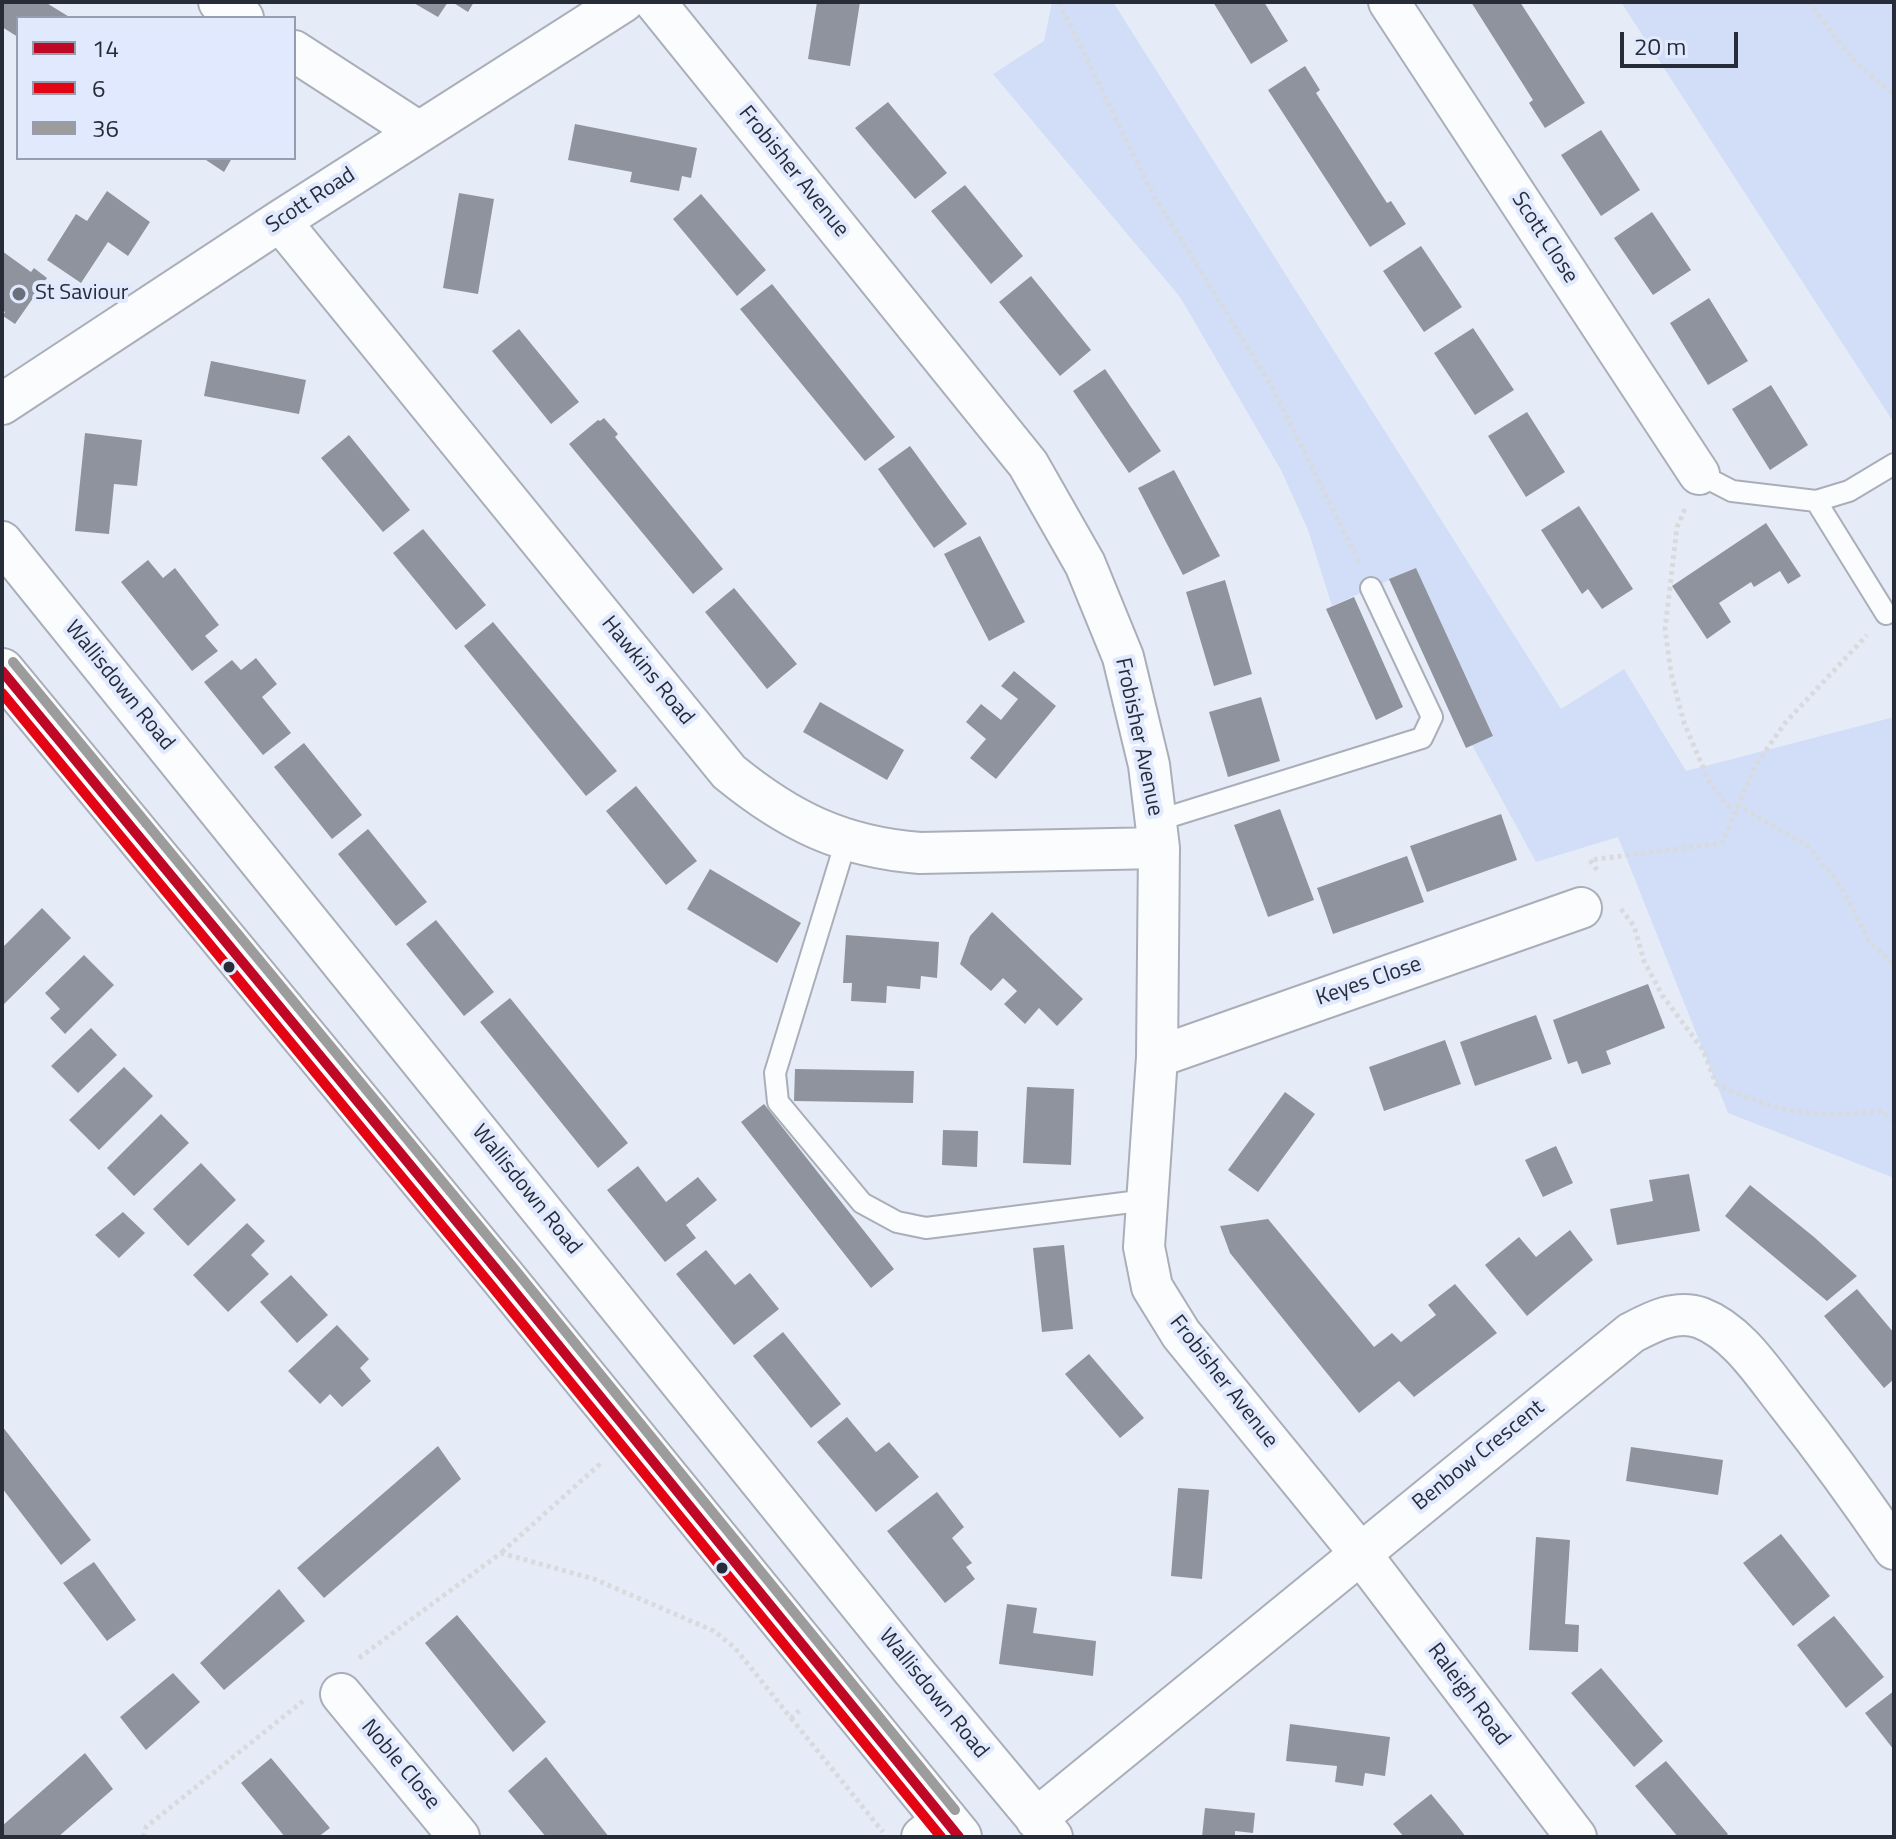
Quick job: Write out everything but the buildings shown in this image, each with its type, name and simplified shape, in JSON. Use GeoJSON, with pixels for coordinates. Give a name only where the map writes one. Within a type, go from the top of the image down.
{"type":"FeatureCollection","features":[{"type":"Feature","properties":{"kind":"main road"},"geometry":{"type":"LineString","coordinates":[[2,671],[632,1435],[832,1682],[942,1831]]}},
{"type":"Feature","properties":{"kind":"street"},"geometry":{"type":"LineString","coordinates":[[219,2],[240,16]]}},
{"type":"Feature","properties":{"kind":"street","name":"Scott Road"},"geometry":{"type":"LineString","coordinates":[[2,404],[280,221],[623,2]]}},
{"type":"Feature","properties":{"kind":"street","name":"Frobisher Avenue"},"geometry":{"type":"LineString","coordinates":[[655,2],[1028,464],[1085,564],[1123,657],[1149,765],[1158,834],[1157,1057],[1144,1247],[1152,1287],[1181,1334],[1360,1553]]}},
{"type":"Feature","properties":{"kind":"street","name":"Scott Close"},"geometry":{"type":"LineString","coordinates":[[1389,2],[1699,474]]}},
{"type":"Feature","properties":{"kind":"street"},"geometry":{"type":"LineString","coordinates":[[296,52],[419,132]]}},
{"type":"Feature","properties":{"kind":"street","name":"Hawkins Road"},"geometry":{"type":"LineString","coordinates":[[280,221],[729,772],[775,807],[807,826],[846,841],[920,853],[1158,834]]}},
{"type":"Feature","properties":{"kind":"street","name":"Wallisdown Road"},"geometry":{"type":"LineString","coordinates":[[2,542],[912,1669],[1044,1828]]}},
{"type":"Feature","properties":{"kind":"street","name":"Keyes Close"},"geometry":{"type":"LineString","coordinates":[[1157,1057],[1601,897]]}},
{"type":"Feature","properties":{"kind":"street","name":"Benbow Crescent"},"geometry":{"type":"LineString","coordinates":[[1044,1828],[1360,1553],[1631,1333],[1664,1316],[1699,1317],[1728,1334],[1754,1361],[1844,1475],[1894,1549]]}},
{"type":"Feature","properties":{"kind":"street","name":"Raleigh Road"},"geometry":{"type":"LineString","coordinates":[[1360,1553],[1576,1837]]}},
{"type":"Feature","properties":{"kind":"street","name":"Noble Close"},"geometry":{"type":"LineString","coordinates":[[332,1686],[459,1837]]}},
{"type":"Feature","properties":{"kind":"lane"},"geometry":{"type":"LineString","coordinates":[[1699,474],[1732,491],[1816,501],[1849,491],[1894,464]]}},
{"type":"Feature","properties":{"kind":"lane"},"geometry":{"type":"LineString","coordinates":[[1816,501],[1886,614]]}},
{"type":"Feature","properties":{"kind":"lane"},"geometry":{"type":"LineString","coordinates":[[1158,834],[1422,738],[1432,717],[1371,588]]}},
{"type":"Feature","properties":{"kind":"lane"},"geometry":{"type":"LineString","coordinates":[[846,841],[775,1073],[778,1102],[862,1203],[897,1222],[926,1228],[1147,1200]]}},
{"type":"Feature","properties":{"kind":"path"},"geometry":{"type":"LineString","coordinates":[[1059,2],[1151,191],[1271,385],[1371,588]]}},
{"type":"Feature","properties":{"kind":"path"},"geometry":{"type":"LineString","coordinates":[[1809,2],[1880,86],[1894,93]]}},
{"type":"Feature","properties":{"kind":"path"},"geometry":{"type":"LineString","coordinates":[[1699,474],[1677,527],[1665,629],[1671,673],[1684,723],[1709,781],[1734,814]]}},
{"type":"Feature","properties":{"kind":"path"},"geometry":{"type":"LineString","coordinates":[[1886,614],[1785,723],[1755,766],[1722,843],[1590,860],[1601,897],[1634,926],[1644,961],[1662,995],[1703,1050],[1716,1084],[1761,1104],[1801,1114],[1838,1116],[1882,1111],[1894,1122]]}},
{"type":"Feature","properties":{"kind":"path"},"geometry":{"type":"LineString","coordinates":[[1737,805],[1807,845],[1840,885],[1869,941],[1894,965]]}},
{"type":"Feature","properties":{"kind":"path"},"geometry":{"type":"LineString","coordinates":[[143,1837],[146,1827],[501,1553],[632,1435]]}},
{"type":"Feature","properties":{"kind":"path"},"geometry":{"type":"LineString","coordinates":[[501,1553],[594,1579],[714,1631],[735,1648],[887,1837]]}},
{"type":"Feature","properties":{"kind":"path"},"geometry":{"type":"LineString","coordinates":[[791,1718],[832,1682]]}},
{"type":"Feature","properties":{"kind":"shaded area"},"geometry":{"type":"Polygon","coordinates":[[[1052,2],[1113,2],[1561,709],[1624,669],[1686,771],[1894,717],[1894,1178],[1728,1113],[1618,837],[1536,862],[1472,745],[1493,736],[1416,568],[1332,606],[1308,530],[1281,470],[1180,297],[993,74],[1044,41],[1052,2]]]}},
{"type":"Feature","properties":{"kind":"shaded area"},"geometry":{"type":"Polygon","coordinates":[[[1621,2],[1894,2],[1894,423],[1621,2]]]}},
{"type":"Feature","properties":{"kind":"transit line","name":"36"},"geometry":{"type":"LineString","coordinates":[[13,662],[512,1266],[955,1810]]}},
{"type":"Feature","properties":{"kind":"transit line","name":"14"},"geometry":{"type":"LineString","coordinates":[[2,671],[501,1275],[959,1837]]}},
{"type":"Feature","properties":{"kind":"transit line","name":"6"},"geometry":{"type":"LineString","coordinates":[[2,693],[941,1837]]}},
{"type":"Feature","properties":{"kind":"place","name":"St Saviour"},"geometry":{"type":"Point","coordinates":[19,294]}}]}
